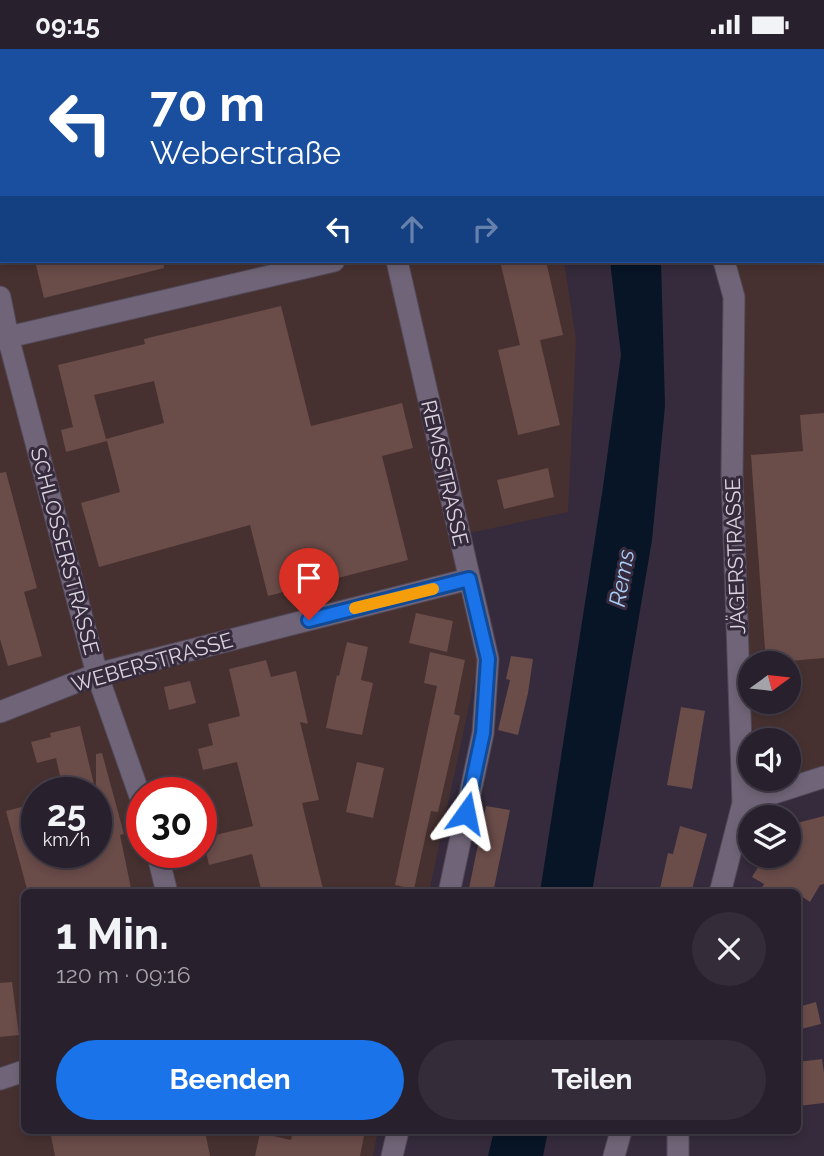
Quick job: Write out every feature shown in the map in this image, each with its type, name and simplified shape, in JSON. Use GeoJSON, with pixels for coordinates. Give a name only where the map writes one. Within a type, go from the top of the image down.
{"type":"FeatureCollection","features":[{"type":"Feature","properties":{"kind":"street"},"geometry":{"type":"LineString","coordinates":[[4,338],[325,263]]}},
{"type":"Feature","properties":{"kind":"street","name":"REMSSTRASSE"},"geometry":{"type":"LineString","coordinates":[[397,263],[488,659],[483,733],[450,889]]}},
{"type":"Feature","properties":{"kind":"street","name":"JÄGERSTRASSE"},"geometry":{"type":"LineString","coordinates":[[721,889],[743,803],[732,475],[734,297],[725,263]]}},
{"type":"Feature","properties":{"kind":"street","name":"SCHLOSSERSTRASSE"},"geometry":{"type":"LineString","coordinates":[[0,297],[4,338],[97,674],[133,777]]}},
{"type":"Feature","properties":{"kind":"street","name":"WEBERSTRASSE"},"geometry":{"type":"LineString","coordinates":[[0,712],[97,674],[469,579]]}},
{"type":"Feature","properties":{"kind":"street"},"geometry":{"type":"LineString","coordinates":[[743,803],[824,777]]}},
{"type":"Feature","properties":{"kind":"street"},"geometry":{"type":"LineString","coordinates":[[161,868],[166,889]]}},
{"type":"Feature","properties":{"kind":"street"},"geometry":{"type":"LineString","coordinates":[[0,1079],[21,1072]]}},
{"type":"Feature","properties":{"kind":"street"},"geometry":{"type":"LineString","coordinates":[[392,1156],[397,1134]]}},
{"type":"Feature","properties":{"kind":"street"},"geometry":{"type":"LineString","coordinates":[[614,1156],[620,1134]]}},
{"type":"Feature","properties":{"kind":"street"},"geometry":{"type":"LineString","coordinates":[[678,1134],[678,1156]]}},
{"type":"Feature","properties":{"kind":"shaded area"},"geometry":{"type":"Polygon","coordinates":[[[0,263],[564,263],[576,340],[568,512],[451,537],[479,659],[430,889],[21,889],[21,1134],[377,1134],[373,1156],[0,1156],[0,263]]]}},
{"type":"Feature","properties":{"kind":"shaded area"},"geometry":{"type":"Polygon","coordinates":[[[735,263],[824,263],[824,767],[801,774],[801,728],[752,728],[751,714],[802,714],[802,651],[749,651],[743,482],[743,297],[735,263]]]}},
{"type":"Feature","properties":{"kind":"water","name":"Rems"},"geometry":{"type":"Polygon","coordinates":[[[610,263],[661,263],[665,406],[652,540],[593,889],[540,889],[603,487],[621,355],[610,263]]]}},
{"type":"Feature","properties":{"kind":"water"},"geometry":{"type":"Polygon","coordinates":[[[493,1134],[547,1134],[543,1156],[488,1156],[493,1134]]]}},
{"type":"Feature","properties":{"kind":"building"},"geometry":{"type":"Polygon","coordinates":[[[35,263],[163,263],[164,268],[44,298],[35,263]]]}},
{"type":"Feature","properties":{"kind":"building"},"geometry":{"type":"Polygon","coordinates":[[[500,263],[546,263],[563,335],[540,340],[560,425],[518,435],[498,350],[520,345],[500,263]]]}},
{"type":"Feature","properties":{"kind":"building"},"geometry":{"type":"Polygon","coordinates":[[[281,306],[311,426],[402,403],[413,448],[382,456],[408,560],[268,596],[250,525],[99,567],[81,503],[120,492],[107,441],[66,452],[61,430],[73,427],[58,365],[145,344],[144,339],[281,306]],[[154,381],[94,395],[106,439],[164,423],[154,381]]]}},
{"type":"Feature","properties":{"kind":"building"},"geometry":{"type":"Polygon","coordinates":[[[824,413],[824,658],[802,660],[802,651],[765,651],[751,455],[803,451],[800,415],[824,413]]]}},
{"type":"Feature","properties":{"kind":"building"},"geometry":{"type":"Polygon","coordinates":[[[548,468],[554,497],[504,509],[497,480],[548,468]]]}},
{"type":"Feature","properties":{"kind":"building"},"geometry":{"type":"Polygon","coordinates":[[[6,472],[37,588],[24,592],[42,656],[8,666],[0,639],[0,473],[6,472]]]}},
{"type":"Feature","properties":{"kind":"building"},"geometry":{"type":"Polygon","coordinates":[[[416,613],[453,621],[447,652],[409,643],[416,613]]]}},
{"type":"Feature","properties":{"kind":"building"},"geometry":{"type":"Polygon","coordinates":[[[347,642],[368,647],[361,680],[373,683],[362,735],[326,728],[347,642]]]}},
{"type":"Feature","properties":{"kind":"building"},"geometry":{"type":"Polygon","coordinates":[[[430,652],[465,660],[454,714],[460,716],[438,812],[431,811],[414,889],[395,885],[437,686],[424,683],[430,652]]]}},
{"type":"Feature","properties":{"kind":"building"},"geometry":{"type":"Polygon","coordinates":[[[511,656],[533,659],[518,735],[498,730],[510,680],[506,679],[511,656]]]}},
{"type":"Feature","properties":{"kind":"building"},"geometry":{"type":"Polygon","coordinates":[[[266,660],[271,677],[296,671],[308,724],[300,722],[319,800],[302,803],[323,889],[261,889],[252,854],[217,863],[217,835],[253,826],[237,762],[203,770],[198,749],[213,745],[208,724],[240,716],[229,669],[266,660]]]}},
{"type":"Feature","properties":{"kind":"building"},"geometry":{"type":"Polygon","coordinates":[[[190,681],[196,703],[169,710],[164,687],[190,681]]]}},
{"type":"Feature","properties":{"kind":"building"},"geometry":{"type":"Polygon","coordinates":[[[681,707],[705,711],[692,789],[667,785],[681,707]]]}},
{"type":"Feature","properties":{"kind":"building"},"geometry":{"type":"Polygon","coordinates":[[[80,726],[92,777],[60,777],[56,758],[37,763],[31,742],[51,737],[50,733],[80,726]]]}},
{"type":"Feature","properties":{"kind":"building"},"geometry":{"type":"Polygon","coordinates":[[[102,753],[109,777],[96,777],[96,754],[102,753]]]}},
{"type":"Feature","properties":{"kind":"building"},"geometry":{"type":"Polygon","coordinates":[[[357,762],[384,768],[373,818],[346,812],[357,762]]]}},
{"type":"Feature","properties":{"kind":"building"},"geometry":{"type":"Polygon","coordinates":[[[112,790],[124,834],[120,835],[131,889],[27,889],[21,868],[112,868],[112,790]]]}},
{"type":"Feature","properties":{"kind":"building"},"geometry":{"type":"Polygon","coordinates":[[[486,806],[510,810],[494,889],[469,889],[486,806]]]}},
{"type":"Feature","properties":{"kind":"building"},"geometry":{"type":"Polygon","coordinates":[[[21,807],[21,867],[6,811],[21,807]]]}},
{"type":"Feature","properties":{"kind":"building"},"geometry":{"type":"Polygon","coordinates":[[[824,816],[824,884],[820,885],[810,902],[801,896],[801,889],[761,889],[764,884],[752,877],[758,868],[801,868],[801,822],[824,816]]]}},
{"type":"Feature","properties":{"kind":"building"},"geometry":{"type":"Polygon","coordinates":[[[680,826],[707,834],[692,889],[660,889],[668,853],[673,854],[680,826]]]}},
{"type":"Feature","properties":{"kind":"building"},"geometry":{"type":"Polygon","coordinates":[[[12,982],[19,1035],[0,1037],[0,983],[12,982]]]}},
{"type":"Feature","properties":{"kind":"building"},"geometry":{"type":"Polygon","coordinates":[[[816,1002],[821,1024],[801,1029],[801,1006],[816,1002]]]}},
{"type":"Feature","properties":{"kind":"building"},"geometry":{"type":"Polygon","coordinates":[[[822,1059],[824,1103],[801,1106],[801,1062],[822,1059]]]}},
{"type":"Feature","properties":{"kind":"building"},"geometry":{"type":"Polygon","coordinates":[[[51,1134],[206,1134],[210,1156],[55,1156],[51,1134]]]}},
{"type":"Feature","properties":{"kind":"building"},"geometry":{"type":"Polygon","coordinates":[[[260,1134],[291,1140],[292,1134],[364,1134],[360,1156],[255,1156],[260,1134]]]}},
{"type":"Feature","properties":{"kind":"slow traffic"},"geometry":{"type":"LineString","coordinates":[[355,608],[433,589]]}},
{"type":"Feature","properties":{"kind":"route"},"geometry":{"type":"LineString","coordinates":[[309,620],[469,579],[488,659],[483,733],[466,813]]}}]}
